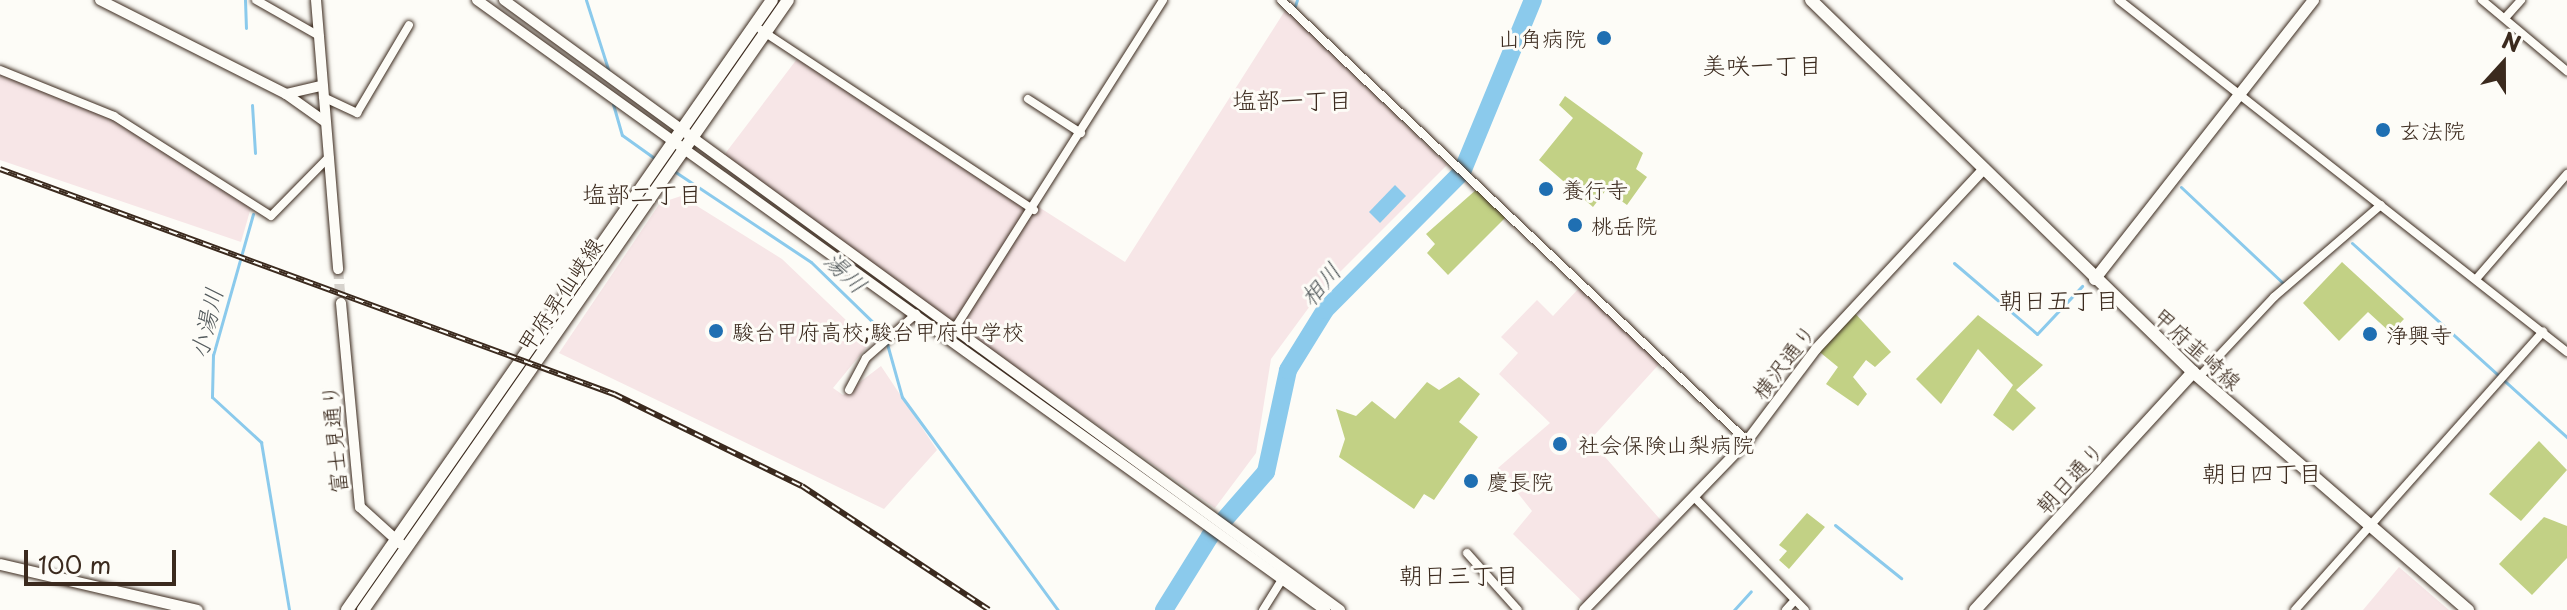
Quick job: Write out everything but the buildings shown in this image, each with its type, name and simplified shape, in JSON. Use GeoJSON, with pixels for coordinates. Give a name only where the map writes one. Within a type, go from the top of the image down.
{"type":"FeatureCollection","features":[{"type":"Feature","properties":{"kind":"main road","name":"甲府昇仙峡線"},"geometry":{"type":"LineString","coordinates":[[347,610],[402,546],[689,145],[760,30],[772,0]]}},
{"type":"Feature","properties":{"kind":"main road","name":"甲府昇仙峡線"},"geometry":{"type":"LineString","coordinates":[[363,610],[372,604],[402,546],[660,161],[760,30],[788,0]]}},
{"type":"Feature","properties":{"kind":"main road","name":"甲府韮崎線"},"geometry":{"type":"LineString","coordinates":[[1811,0],[1982,171],[2196,375],[2468,610]]}},
{"type":"Feature","properties":{"kind":"main road"},"geometry":{"type":"LineString","coordinates":[[2094,279],[2313,0]]}},
{"type":"Feature","properties":{"kind":"main road","name":"朝日通り"},"geometry":{"type":"LineString","coordinates":[[1975,610],[2196,375]]}},
{"type":"Feature","properties":{"kind":"main road"},"geometry":{"type":"LineString","coordinates":[[0,564],[197,610]]}},
{"type":"Feature","properties":{"kind":"street"},"geometry":{"type":"LineString","coordinates":[[100,0],[286,94],[324,121]]}},
{"type":"Feature","properties":{"kind":"street"},"geometry":{"type":"LineString","coordinates":[[256,0],[319,36]]}},
{"type":"Feature","properties":{"kind":"street"},"geometry":{"type":"LineString","coordinates":[[316,0],[338,269]]}},
{"type":"Feature","properties":{"kind":"street"},"geometry":{"type":"LineString","coordinates":[[477,0],[673,143],[689,145],[955,328],[1232,537],[1340,610]]}},
{"type":"Feature","properties":{"kind":"street"},"geometry":{"type":"LineString","coordinates":[[504,0],[681,131],[689,145],[916,314],[1207,518]]}},
{"type":"Feature","properties":{"kind":"street"},"geometry":{"type":"LineString","coordinates":[[955,328],[1034,210],[1163,0]]}},
{"type":"Feature","properties":{"kind":"street"},"geometry":{"type":"LineString","coordinates":[[1281,0],[1451,165],[1747,441]]}},
{"type":"Feature","properties":{"kind":"street"},"geometry":{"type":"LineString","coordinates":[[2119,0],[2477,278],[2567,352]]}},
{"type":"Feature","properties":{"kind":"street"},"geometry":{"type":"LineString","coordinates":[[2482,0],[2567,71]]}},
{"type":"Feature","properties":{"kind":"street"},"geometry":{"type":"LineString","coordinates":[[2505,18],[2521,0]]}},
{"type":"Feature","properties":{"kind":"street"},"geometry":{"type":"LineString","coordinates":[[286,94],[322,92],[357,113],[409,25]]}},
{"type":"Feature","properties":{"kind":"street"},"geometry":{"type":"LineString","coordinates":[[760,30],[1034,210]]}},
{"type":"Feature","properties":{"kind":"street"},"geometry":{"type":"LineString","coordinates":[[0,70],[114,116],[271,216],[329,157]]}},
{"type":"Feature","properties":{"kind":"street"},"geometry":{"type":"LineString","coordinates":[[1028,99],[1081,133]]}},
{"type":"Feature","properties":{"kind":"street","name":"横沢通り"},"geometry":{"type":"LineString","coordinates":[[1584,610],[1747,441],[1816,349],[1982,171]]}},
{"type":"Feature","properties":{"kind":"street"},"geometry":{"type":"LineString","coordinates":[[2477,278],[2567,174]]}},
{"type":"Feature","properties":{"kind":"street"},"geometry":{"type":"LineString","coordinates":[[2196,375],[2274,297],[2381,205]]}},
{"type":"Feature","properties":{"kind":"street","name":"富士見通り"},"geometry":{"type":"LineString","coordinates":[[341,303],[360,507],[402,546]]}},
{"type":"Feature","properties":{"kind":"street"},"geometry":{"type":"LineString","coordinates":[[849,390],[881,344],[916,314]]}},
{"type":"Feature","properties":{"kind":"street"},"geometry":{"type":"LineString","coordinates":[[2295,610],[2369,523],[2543,332]]}},
{"type":"Feature","properties":{"kind":"street"},"geometry":{"type":"LineString","coordinates":[[1694,497],[1785,582],[1780,588],[1805,610]]}},
{"type":"Feature","properties":{"kind":"street"},"geometry":{"type":"LineString","coordinates":[[1467,553],[1518,610]]}},
{"type":"Feature","properties":{"kind":"street"},"geometry":{"type":"LineString","coordinates":[[1263,610],[1286,576]]}},
{"type":"Feature","properties":{"kind":"street"},"geometry":{"type":"LineString","coordinates":[[1286,576],[1325,610]]}},
{"type":"Feature","properties":{"kind":"street"},"geometry":{"type":"LineString","coordinates":[[1786,610],[1794,601]]}},
{"type":"Feature","properties":{"kind":"shaded area"},"geometry":{"type":"Polygon","coordinates":[[[1286,9],[1447,165],[1321,291],[1271,359],[1256,453],[1215,508],[721,159],[800,55],[1125,262],[1286,9]]]}},
{"type":"Feature","properties":{"kind":"shaded area"},"geometry":{"type":"Polygon","coordinates":[[[0,70],[94,106],[252,204],[241,242],[0,160],[0,70]]]}},
{"type":"Feature","properties":{"kind":"shaded area","name":"駿台甲府高校;駿台甲府中学校"},"geometry":{"type":"Polygon","coordinates":[[[681,196],[782,259],[870,343],[833,388],[843,395],[881,366],[937,450],[884,509],[559,353],[660,203],[681,196]]]}},
{"type":"Feature","properties":{"kind":"shaded area","name":"社会保険山梨病院"},"geometry":{"type":"Polygon","coordinates":[[[1580,287],[1662,361],[1590,440],[1666,526],[1587,606],[1513,534],[1532,511],[1498,468],[1550,423],[1499,374],[1518,353],[1501,337],[1537,300],[1553,316],[1580,287]]]}},
{"type":"Feature","properties":{"kind":"shaded area"},"geometry":{"type":"Polygon","coordinates":[[[2399,567],[2449,610],[2363,610],[2399,567]]]}},
{"type":"Feature","properties":{"kind":"green space"},"geometry":{"type":"Polygon","coordinates":[[[1565,96],[1643,153],[1636,169],[1647,177],[1627,205],[1606,190],[1593,207],[1539,160],[1573,118],[1559,105],[1565,96]]]}},
{"type":"Feature","properties":{"kind":"green space"},"geometry":{"type":"Polygon","coordinates":[[[1477,189],[1507,216],[1448,275],[1427,253],[1435,244],[1426,234],[1477,189]]]}},
{"type":"Feature","properties":{"kind":"green space"},"geometry":{"type":"Polygon","coordinates":[[[2342,262],[2404,319],[2391,333],[2368,312],[2339,341],[2303,303],[2342,262]]]}},
{"type":"Feature","properties":{"kind":"green space"},"geometry":{"type":"Polygon","coordinates":[[[1852,310],[1891,352],[1875,367],[1866,360],[1853,377],[1867,394],[1858,406],[1826,384],[1838,367],[1816,349],[1852,310]]]}},
{"type":"Feature","properties":{"kind":"green space"},"geometry":{"type":"Polygon","coordinates":[[[1978,315],[2043,365],[2016,390],[2036,408],[2013,431],[1993,415],[2013,385],[1978,349],[1941,404],[1916,379],[1978,315]]]}},
{"type":"Feature","properties":{"kind":"green space"},"geometry":{"type":"Polygon","coordinates":[[[1459,377],[1480,394],[1459,422],[1478,437],[1434,500],[1424,494],[1414,509],[1339,457],[1345,439],[1336,409],[1356,416],[1372,401],[1395,419],[1427,382],[1439,390],[1459,377]]]}},
{"type":"Feature","properties":{"kind":"green space"},"geometry":{"type":"Polygon","coordinates":[[[2539,441],[2567,470],[2521,521],[2489,494],[2539,441]]]}},
{"type":"Feature","properties":{"kind":"green space"},"geometry":{"type":"Polygon","coordinates":[[[1807,513],[1825,527],[1789,569],[1779,560],[1787,551],[1779,545],[1807,513]]]}},
{"type":"Feature","properties":{"kind":"green space"},"geometry":{"type":"Polygon","coordinates":[[[2544,517],[2567,526],[2567,558],[2532,595],[2499,564],[2544,517]]]}},
{"type":"Feature","properties":{"kind":"water"},"geometry":{"type":"Polygon","coordinates":[[[1395,185],[1406,196],[1380,223],[1369,212],[1395,185]]]}},
{"type":"Feature","properties":{"kind":"waterway","name":"小湯川"},"geometry":{"type":"LineString","coordinates":[[245,0],[246,28]]}},
{"type":"Feature","properties":{"kind":"waterway","name":"湯川"},"geometry":{"type":"LineString","coordinates":[[586,0],[609,72]]}},
{"type":"Feature","properties":{"kind":"waterway"},"geometry":{"type":"LineString","coordinates":[[1295,6],[1297,0]]}},
{"type":"Feature","properties":{"kind":"waterway","name":"相川"},"geometry":{"type":"LineString","coordinates":[[1164,610],[1210,536],[1266,472],[1288,370],[1325,310],[1462,172],[1533,0]]}},
{"type":"Feature","properties":{"kind":"waterway","name":"湯川"},"geometry":{"type":"LineString","coordinates":[[613,104],[622,135],[657,160]]}},
{"type":"Feature","properties":{"kind":"waterway","name":"小湯川"},"geometry":{"type":"LineString","coordinates":[[252,105],[255,153]]}},
{"type":"Feature","properties":{"kind":"waterway","name":"湯川"},"geometry":{"type":"LineString","coordinates":[[674,171],[811,262],[884,333],[902,397],[1058,610]]}},
{"type":"Feature","properties":{"kind":"waterway"},"geometry":{"type":"LineString","coordinates":[[2181,187],[2286,286]]}},
{"type":"Feature","properties":{"kind":"waterway","name":"小湯川"},"geometry":{"type":"LineString","coordinates":[[253,214],[213,355],[212,397],[261,442],[289,610]]}},
{"type":"Feature","properties":{"kind":"waterway"},"geometry":{"type":"LineString","coordinates":[[2352,243],[2567,437]]}},
{"type":"Feature","properties":{"kind":"waterway"},"geometry":{"type":"LineString","coordinates":[[1954,263],[2037,334],[2082,286]]}},
{"type":"Feature","properties":{"kind":"waterway"},"geometry":{"type":"LineString","coordinates":[[1835,525],[1901,578]]}},
{"type":"Feature","properties":{"kind":"waterway"},"geometry":{"type":"LineString","coordinates":[[1734,610],[1751,591]]}},
{"type":"Feature","properties":{"kind":"tunnel"},"geometry":{"type":"LineString","coordinates":[[338,269],[341,303]]}},
{"type":"Feature","properties":{"kind":"railway"},"geometry":{"type":"LineString","coordinates":[[0,169],[614,394],[802,486],[989,610]]}},
{"type":"Feature","properties":{"kind":"place","name":"山角病院"},"geometry":{"type":"Point","coordinates":[1604,38]}},
{"type":"Feature","properties":{"kind":"place","name":"玄法院"},"geometry":{"type":"Point","coordinates":[2383,130]}},
{"type":"Feature","properties":{"kind":"place","name":"養行寺"},"geometry":{"type":"Point","coordinates":[1546,189]}},
{"type":"Feature","properties":{"kind":"place","name":"桃岳院"},"geometry":{"type":"Point","coordinates":[1575,225]}},
{"type":"Feature","properties":{"kind":"place","name":"駿台甲府高校;駿台甲府中学校"},"geometry":{"type":"Point","coordinates":[716,331]}},
{"type":"Feature","properties":{"kind":"place","name":"浄興寺"},"geometry":{"type":"Point","coordinates":[2370,334]}},
{"type":"Feature","properties":{"kind":"place","name":"社会保険山梨病院"},"geometry":{"type":"Point","coordinates":[1560,444]}},
{"type":"Feature","properties":{"kind":"place","name":"慶長院"},"geometry":{"type":"Point","coordinates":[1471,481]}},
{"type":"Feature","properties":{"kind":"district","name":"美咲一丁目"},"geometry":{"type":"Point","coordinates":[1762,65]}},
{"type":"Feature","properties":{"kind":"district","name":"塩部一丁目"},"geometry":{"type":"Point","coordinates":[1292,100]}},
{"type":"Feature","properties":{"kind":"district","name":"塩部二丁目"},"geometry":{"type":"Point","coordinates":[642,194]}},
{"type":"Feature","properties":{"kind":"district","name":"朝日五丁目"},"geometry":{"type":"Point","coordinates":[2059,300]}},
{"type":"Feature","properties":{"kind":"district","name":"朝日四丁目"},"geometry":{"type":"Point","coordinates":[2262,473]}},
{"type":"Feature","properties":{"kind":"district","name":"朝日三丁目"},"geometry":{"type":"Point","coordinates":[1459,575]}}]}
